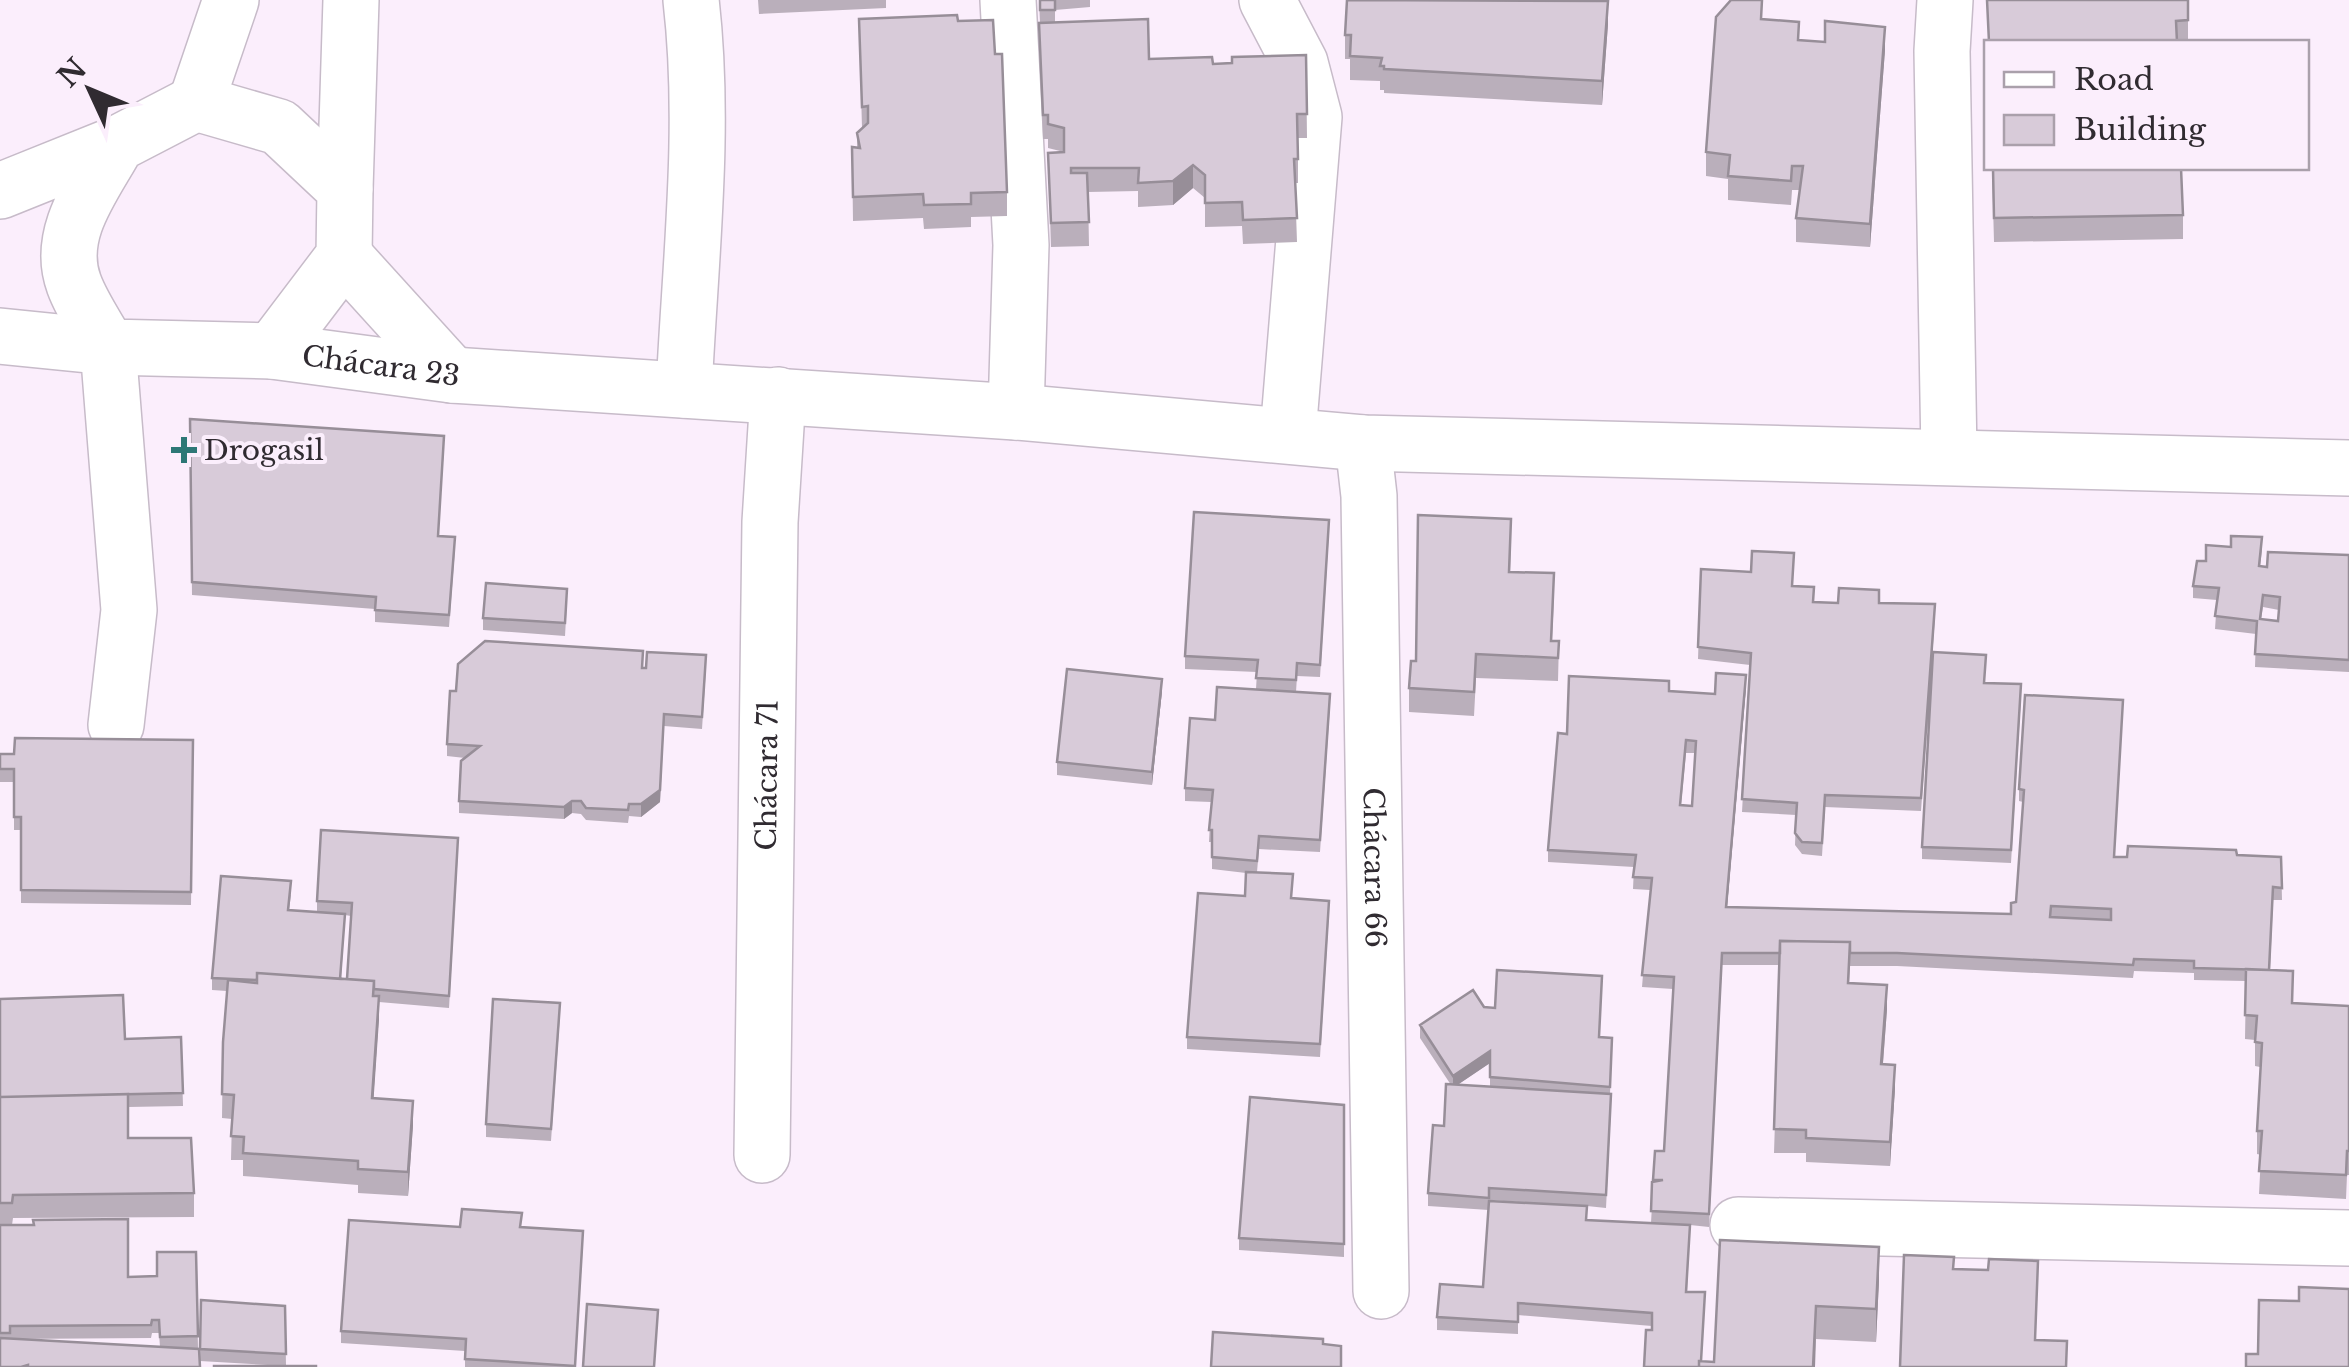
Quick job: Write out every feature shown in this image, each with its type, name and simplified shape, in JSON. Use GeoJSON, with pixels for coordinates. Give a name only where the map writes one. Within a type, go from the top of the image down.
{"type":"FeatureCollection","features":[{"type":"Feature","properties":{"kind":"street"},"geometry":{"type":"LineString","coordinates":[[196,103],[232,0]]}},
{"type":"Feature","properties":{"kind":"street"},"geometry":{"type":"LineString","coordinates":[[0,336],[108,347],[272,352],[344,256],[352,0]]}},
{"type":"Feature","properties":{"kind":"street"},"geometry":{"type":"LineString","coordinates":[[684,390],[695,164],[696,45],[690,0]]}},
{"type":"Feature","properties":{"kind":"street"},"geometry":{"type":"LineString","coordinates":[[1008,0],[1021,246],[1016,412]]}},
{"type":"Feature","properties":{"kind":"street"},"geometry":{"type":"LineString","coordinates":[[1266,0],[1300,63],[1314,117],[1288,434]]}},
{"type":"Feature","properties":{"kind":"street"},"geometry":{"type":"LineString","coordinates":[[1946,0],[1942,51],[1949,455]]}},
{"type":"Feature","properties":{"kind":"street"},"geometry":{"type":"LineString","coordinates":[[0,192],[117,144],[196,103],[279,126],[344,188]]}},
{"type":"Feature","properties":{"kind":"street"},"geometry":{"type":"LineString","coordinates":[[116,725],[129,610],[108,347],[73,282],[68,250],[74,221],[117,144]]}},
{"type":"Feature","properties":{"kind":"street","name":"Chácara 23"},"geometry":{"type":"LineString","coordinates":[[344,256],[452,375]]}},
{"type":"Feature","properties":{"kind":"street","name":"Chácara 23"},"geometry":{"type":"LineString","coordinates":[[272,352],[452,375]]}},
{"type":"Feature","properties":{"kind":"street"},"geometry":{"type":"LineString","coordinates":[[452,375],[1016,412],[1362,443],[2349,468]]}},
{"type":"Feature","properties":{"kind":"street","name":"Chácara 71"},"geometry":{"type":"LineString","coordinates":[[762,1155],[770,522],[778,395]]}},
{"type":"Feature","properties":{"kind":"street","name":"Chácara 66"},"geometry":{"type":"LineString","coordinates":[[1362,443],[1370,496],[1381,1291]]}},
{"type":"Feature","properties":{"kind":"street"},"geometry":{"type":"LineString","coordinates":[[1738,1225],[2349,1238]]}},
{"type":"Feature","properties":{"kind":"building"},"geometry":{"type":"Polygon","coordinates":[[[1040,0],[1055,0],[1055,10],[1040,10],[1040,0]]]}},
{"type":"Feature","properties":{"kind":"building"},"geometry":{"type":"Polygon","coordinates":[[[1347,0],[1608,1],[1602,81],[1384,69],[1380,66],[1382,58],[1350,56],[1351,35],[1345,35],[1347,0]]]}},
{"type":"Feature","properties":{"kind":"building"},"geometry":{"type":"Polygon","coordinates":[[[1731,0],[1762,0],[1761,19],[1799,22],[1798,40],[1825,42],[1825,21],[1885,27],[1870,224],[1796,218],[1803,166],[1792,166],[1791,181],[1728,176],[1730,155],[1706,152],[1716,17],[1731,0]]]}},
{"type":"Feature","properties":{"kind":"building"},"geometry":{"type":"Polygon","coordinates":[[[1987,0],[2188,0],[2188,20],[2176,21],[2177,40],[1989,40],[1987,0]]]}},
{"type":"Feature","properties":{"kind":"building"},"geometry":{"type":"Polygon","coordinates":[[[957,15],[958,21],[993,20],[995,54],[1002,54],[1007,192],[971,193],[971,204],[924,205],[923,194],[853,197],[852,147],[860,148],[857,133],[868,123],[868,106],[862,107],[859,19],[957,15]]]}},
{"type":"Feature","properties":{"kind":"building"},"geometry":{"type":"Polygon","coordinates":[[[1148,19],[1149,59],[1212,57],[1213,64],[1232,63],[1232,57],[1306,55],[1307,114],[1297,114],[1298,159],[1294,159],[1297,218],[1243,220],[1242,202],[1205,203],[1205,175],[1193,165],[1173,181],[1138,183],[1139,168],[1071,168],[1071,173],[1087,173],[1089,222],[1051,223],[1048,153],[1064,152],[1064,128],[1048,124],[1048,115],[1043,115],[1039,23],[1148,19]]]}},
{"type":"Feature","properties":{"kind":"building"},"geometry":{"type":"Polygon","coordinates":[[[1993,170],[2181,170],[2183,215],[1994,218],[1993,170]]]}},
{"type":"Feature","properties":{"kind":"building"},"geometry":{"type":"Polygon","coordinates":[[[190,419],[444,436],[438,536],[455,537],[449,615],[375,610],[376,597],[192,582],[190,419]]]}},
{"type":"Feature","properties":{"kind":"building"},"geometry":{"type":"Polygon","coordinates":[[[1194,512],[1329,520],[1320,665],[1297,663],[1296,680],[1256,678],[1258,660],[1185,656],[1194,512]]]}},
{"type":"Feature","properties":{"kind":"building"},"geometry":{"type":"Polygon","coordinates":[[[1418,515],[1511,519],[1509,572],[1554,573],[1551,641],[1559,641],[1558,658],[1476,654],[1474,692],[1409,688],[1411,661],[1416,661],[1418,515]]]}},
{"type":"Feature","properties":{"kind":"building"},"geometry":{"type":"Polygon","coordinates":[[[2231,536],[2262,537],[2259,566],[2267,567],[2268,552],[2349,555],[2349,660],[2255,654],[2257,621],[2215,616],[2219,588],[2193,586],[2197,561],[2206,561],[2206,545],[2231,547],[2231,536]],[[2263,595],[2260,619],[2278,621],[2280,597],[2263,595]]]}},
{"type":"Feature","properties":{"kind":"building"},"geometry":{"type":"Polygon","coordinates":[[[1752,551],[1794,553],[1792,586],[1814,587],[1813,602],[1838,603],[1839,588],[1879,590],[1879,603],[1935,604],[1921,798],[1825,795],[1822,843],[1802,842],[1795,833],[1797,803],[1742,799],[1751,653],[1698,647],[1701,569],[1751,572],[1752,551]]]}},
{"type":"Feature","properties":{"kind":"building"},"geometry":{"type":"Polygon","coordinates":[[[486,583],[567,589],[565,623],[483,618],[486,583]]]}},
{"type":"Feature","properties":{"kind":"building"},"geometry":{"type":"Polygon","coordinates":[[[485,641],[643,651],[642,668],[646,668],[647,652],[706,655],[702,717],[664,714],[660,790],[641,804],[629,804],[628,810],[586,808],[581,801],[564,807],[459,801],[461,761],[480,746],[447,744],[450,691],[456,691],[458,664],[485,641]]]}},
{"type":"Feature","properties":{"kind":"building"},"geometry":{"type":"Polygon","coordinates":[[[1933,652],[1986,655],[1984,683],[2021,684],[2011,850],[1922,847],[1933,652]]]}},
{"type":"Feature","properties":{"kind":"building"},"geometry":{"type":"Polygon","coordinates":[[[1067,669],[1162,679],[1152,772],[1057,762],[1067,669]]]}},
{"type":"Feature","properties":{"kind":"building"},"geometry":{"type":"Polygon","coordinates":[[[1716,673],[1746,675],[1726,907],[2011,914],[2011,903],[2016,902],[2024,790],[2019,789],[2025,695],[2123,700],[2114,857],[2127,857],[2128,846],[2236,850],[2237,855],[2281,857],[2282,888],[2273,887],[2269,970],[2194,968],[2194,961],[2134,959],[2133,965],[1850,953],[1850,942],[1780,941],[1780,953],[1722,953],[1709,1214],[1651,1211],[1652,1182],[1663,1180],[1653,1180],[1655,1151],[1664,1151],[1674,977],[1642,975],[1652,878],[1633,877],[1636,855],[1548,850],[1558,733],[1567,734],[1569,676],[1669,681],[1669,691],[1715,694],[1716,673]],[[1686,740],[1680,805],[1692,806],[1696,741],[1686,740]],[[2051,906],[2050,917],[2111,920],[2111,909],[2051,906]]]}},
{"type":"Feature","properties":{"kind":"building"},"geometry":{"type":"Polygon","coordinates":[[[1217,687],[1330,694],[1320,840],[1259,836],[1257,861],[1212,857],[1209,830],[1213,790],[1185,788],[1190,718],[1215,720],[1217,687]]]}},
{"type":"Feature","properties":{"kind":"building"},"geometry":{"type":"Polygon","coordinates":[[[15,738],[193,740],[191,892],[21,890],[21,817],[14,817],[14,769],[0,769],[0,754],[14,754],[15,738]]]}},
{"type":"Feature","properties":{"kind":"building"},"geometry":{"type":"Polygon","coordinates":[[[321,830],[458,838],[449,996],[374,989],[374,981],[347,979],[352,903],[317,901],[321,830]]]}},
{"type":"Feature","properties":{"kind":"building"},"geometry":{"type":"Polygon","coordinates":[[[1246,872],[1293,874],[1291,898],[1329,901],[1320,1044],[1187,1037],[1198,893],[1245,896],[1246,872]]]}},
{"type":"Feature","properties":{"kind":"building"},"geometry":{"type":"Polygon","coordinates":[[[221,876],[291,881],[288,910],[345,914],[340,979],[257,973],[257,980],[212,978],[221,876]]]}},
{"type":"Feature","properties":{"kind":"building"},"geometry":{"type":"Polygon","coordinates":[[[1780,941],[1850,942],[1848,983],[1887,985],[1881,1064],[1895,1065],[1890,1142],[1806,1138],[1806,1130],[1774,1129],[1780,941]]]}},
{"type":"Feature","properties":{"kind":"building"},"geometry":{"type":"Polygon","coordinates":[[[2246,969],[2293,971],[2292,1003],[2349,1006],[2346,1175],[2259,1171],[2262,1043],[2255,1042],[2257,1016],[2245,1015],[2246,969]]]}},
{"type":"Feature","properties":{"kind":"building"},"geometry":{"type":"Polygon","coordinates":[[[1497,970],[1602,976],[1599,1037],[1612,1038],[1610,1087],[1490,1077],[1490,1051],[1453,1076],[1420,1025],[1473,990],[1484,1007],[1495,1008],[1497,970]]]}},
{"type":"Feature","properties":{"kind":"building"},"geometry":{"type":"Polygon","coordinates":[[[257,973],[374,981],[373,996],[379,996],[372,1098],[413,1101],[408,1172],[358,1169],[358,1161],[243,1153],[244,1137],[231,1136],[234,1095],[222,1094],[223,1042],[228,980],[257,983],[257,973]]]}},
{"type":"Feature","properties":{"kind":"building"},"geometry":{"type":"Polygon","coordinates":[[[123,995],[125,1039],[181,1037],[183,1093],[0,1097],[0,999],[123,995]]]}},
{"type":"Feature","properties":{"kind":"building"},"geometry":{"type":"Polygon","coordinates":[[[493,999],[560,1003],[551,1129],[486,1124],[493,999]]]}},
{"type":"Feature","properties":{"kind":"building"},"geometry":{"type":"Polygon","coordinates":[[[1446,1084],[1611,1094],[1606,1195],[1489,1188],[1489,1198],[1428,1193],[1433,1125],[1444,1126],[1446,1084]]]}},
{"type":"Feature","properties":{"kind":"building"},"geometry":{"type":"Polygon","coordinates":[[[128,1094],[128,1138],[191,1138],[194,1193],[13,1195],[12,1203],[0,1203],[0,1097],[128,1094]]]}},
{"type":"Feature","properties":{"kind":"building"},"geometry":{"type":"Polygon","coordinates":[[[1250,1097],[1344,1105],[1344,1244],[1239,1238],[1250,1097]]]}},
{"type":"Feature","properties":{"kind":"building"},"geometry":{"type":"Polygon","coordinates":[[[1489,1201],[1587,1206],[1586,1220],[1690,1225],[1686,1292],[1705,1292],[1699,1367],[1644,1367],[1646,1330],[1652,1330],[1652,1313],[1518,1303],[1518,1322],[1437,1317],[1440,1284],[1483,1287],[1489,1201]]]}},
{"type":"Feature","properties":{"kind":"building"},"geometry":{"type":"Polygon","coordinates":[[[462,1209],[522,1213],[520,1227],[583,1231],[575,1366],[465,1359],[466,1339],[341,1331],[349,1220],[460,1227],[462,1209]]]}},
{"type":"Feature","properties":{"kind":"building"},"geometry":{"type":"Polygon","coordinates":[[[128,1219],[128,1277],[157,1276],[157,1252],[196,1252],[198,1336],[160,1337],[159,1320],[152,1320],[151,1325],[10,1326],[10,1333],[0,1333],[0,1225],[34,1225],[33,1220],[128,1219]]]}},
{"type":"Feature","properties":{"kind":"building"},"geometry":{"type":"Polygon","coordinates":[[[1720,1240],[1879,1247],[1876,1309],[1816,1306],[1813,1367],[1699,1367],[1699,1361],[1714,1362],[1720,1240]]]}},
{"type":"Feature","properties":{"kind":"building"},"geometry":{"type":"Polygon","coordinates":[[[1904,1255],[1954,1257],[1953,1269],[1988,1270],[1989,1259],[2038,1261],[2035,1340],[2067,1341],[2066,1367],[1900,1367],[1904,1255]]]}},
{"type":"Feature","properties":{"kind":"building"},"geometry":{"type":"Polygon","coordinates":[[[2299,1287],[2349,1289],[2349,1367],[2246,1367],[2246,1354],[2258,1354],[2259,1300],[2299,1301],[2299,1287]]]}},
{"type":"Feature","properties":{"kind":"building"},"geometry":{"type":"Polygon","coordinates":[[[201,1300],[285,1306],[286,1354],[200,1349],[201,1300]]]}},
{"type":"Feature","properties":{"kind":"building"},"geometry":{"type":"Polygon","coordinates":[[[587,1304],[658,1310],[654,1367],[583,1367],[587,1304]]]}},
{"type":"Feature","properties":{"kind":"building"},"geometry":{"type":"Polygon","coordinates":[[[1213,1332],[1323,1339],[1323,1344],[1341,1346],[1341,1367],[1211,1367],[1213,1332]]]}},
{"type":"Feature","properties":{"kind":"building"},"geometry":{"type":"Polygon","coordinates":[[[0,1338],[199,1349],[200,1367],[0,1367],[0,1338]]]}},
{"type":"Feature","properties":{"kind":"building"},"geometry":{"type":"Polygon","coordinates":[[[316,1366],[316,1367],[214,1367],[316,1366]]]}},
{"type":"Feature","properties":{"kind":"place","name":"Drogasil"},"geometry":{"type":"Point","coordinates":[184,450]}}]}
